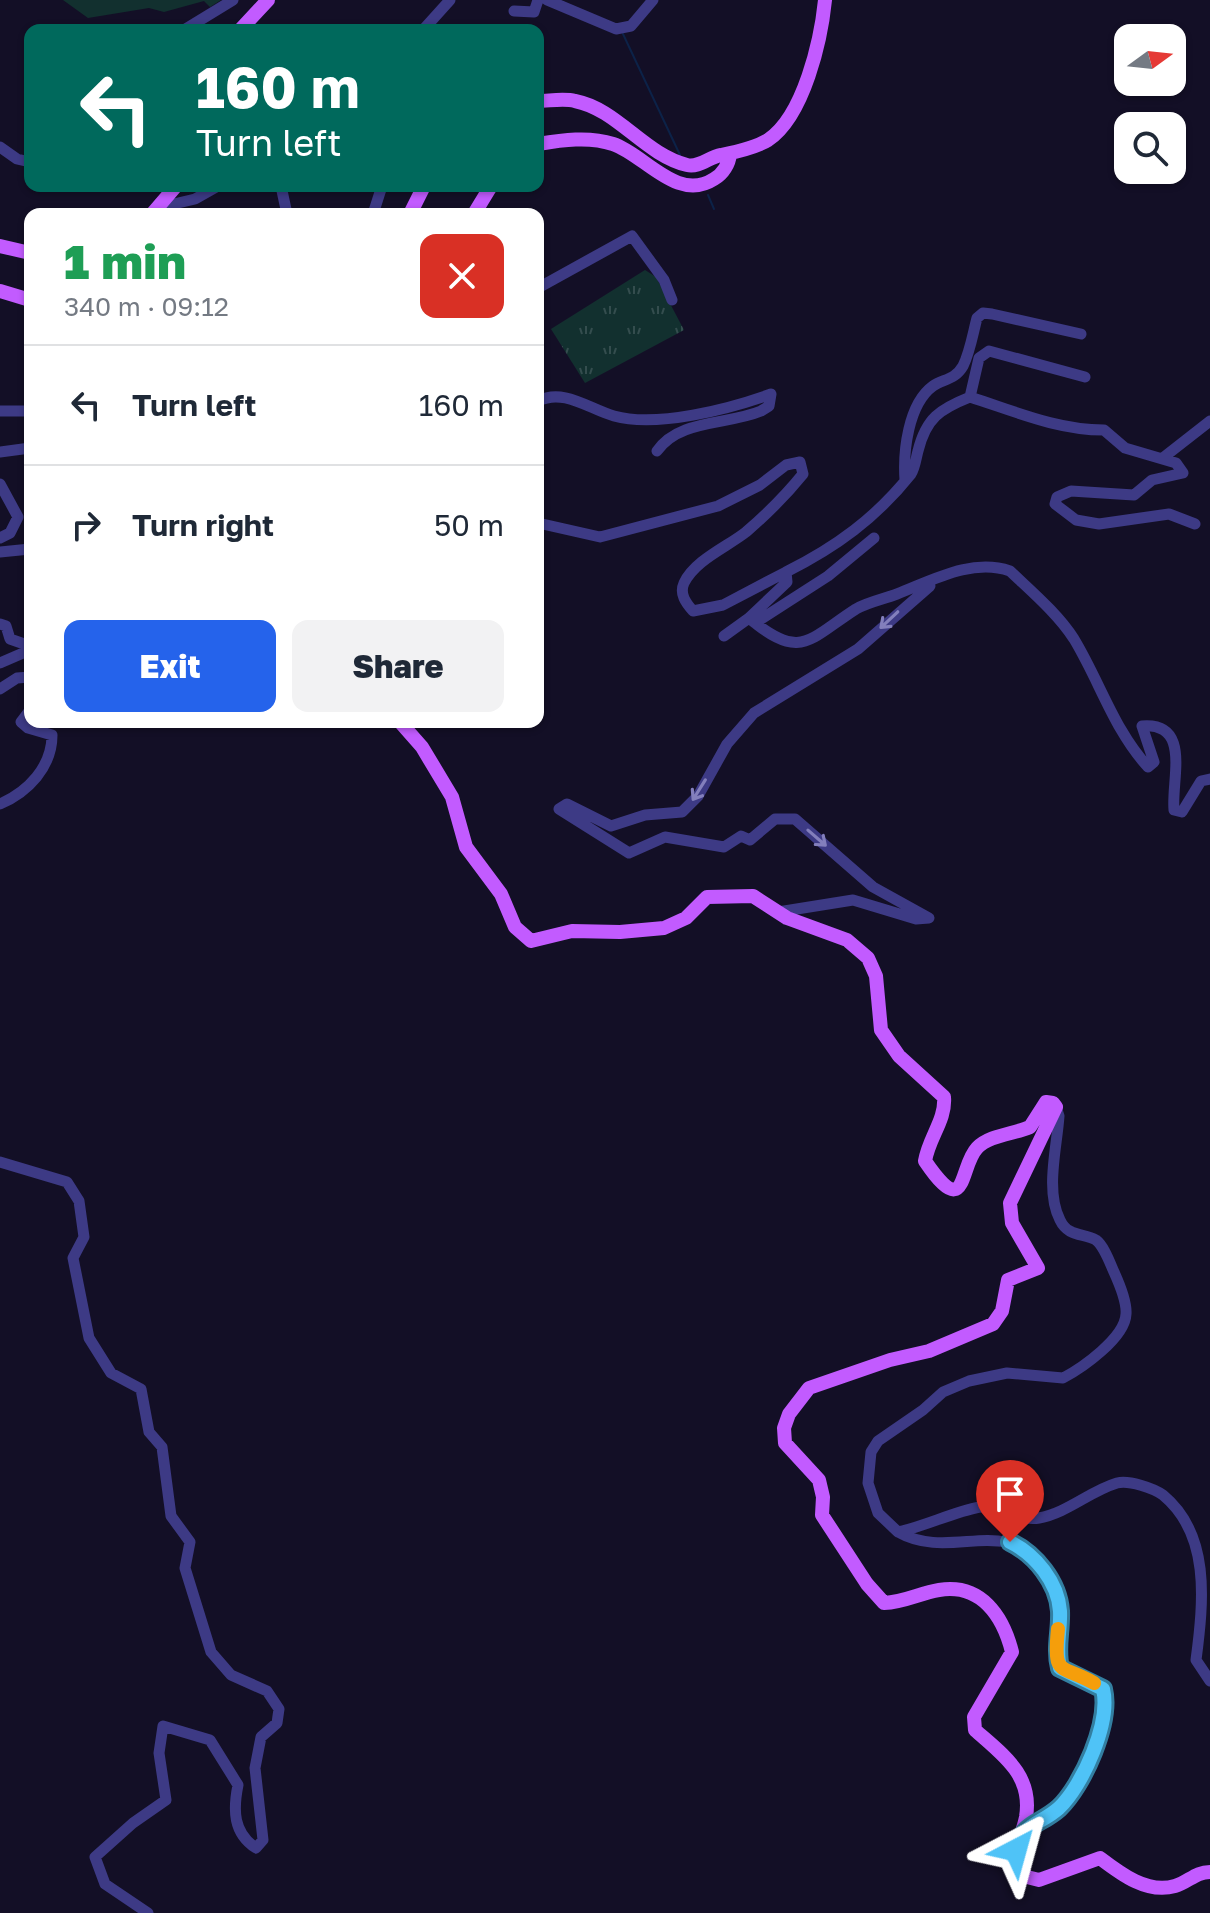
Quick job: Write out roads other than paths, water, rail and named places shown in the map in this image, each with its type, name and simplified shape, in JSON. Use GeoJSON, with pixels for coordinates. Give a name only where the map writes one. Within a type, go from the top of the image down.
{"type":"FeatureCollection","features":[{"type":"Feature","properties":{"kind":"main road"},"geometry":{"type":"LineString","coordinates":[[246,24],[268,0]]}},
{"type":"Feature","properties":{"kind":"main road"},"geometry":{"type":"LineString","coordinates":[[544,101],[575,101],[685,165],[694,166],[730,154],[769,139],[800,97],[817,51],[825,0]]}},
{"type":"Feature","properties":{"kind":"main road"},"geometry":{"type":"LineString","coordinates":[[544,144],[589,140],[615,144],[668,178],[687,185],[709,183],[719,177],[729,163],[730,154]]}},
{"type":"Feature","properties":{"kind":"main road"},"geometry":{"type":"LineString","coordinates":[[158,208],[171,192]]}},
{"type":"Feature","properties":{"kind":"main road"},"geometry":{"type":"LineString","coordinates":[[0,246],[24,252]]}},
{"type":"Feature","properties":{"kind":"main road"},"geometry":{"type":"LineString","coordinates":[[0,291],[24,298]]}},
{"type":"Feature","properties":{"kind":"main road"},"geometry":{"type":"LineString","coordinates":[[405,728],[422,747],[452,797],[466,847],[501,894],[515,927],[531,941],[572,931],[620,932],[664,928],[686,918],[707,897],[721,894],[753,896],[778,912],[847,940],[874,966],[881,1030],[899,1056],[944,1097],[942,1117],[929,1139],[925,1161],[938,1180],[953,1188],[961,1187],[966,1182],[971,1157],[978,1147],[989,1139],[1030,1127],[1046,1102],[1056,1107],[1010,1203],[1012,1223],[1038,1268],[1008,1280],[1002,1311],[993,1324],[929,1351],[890,1360],[809,1388],[789,1414],[784,1428],[785,1443],[819,1480],[823,1497],[822,1515],[845,1554],[884,1603],[904,1602],[940,1590],[967,1590],[983,1598],[1002,1624],[1012,1652],[974,1717],[975,1730],[1006,1756],[1025,1784],[1028,1799],[1015,1860],[1027,1877],[1039,1880],[1100,1858],[1133,1881],[1156,1887],[1177,1886],[1197,1872],[1210,1872]]}},
{"type":"Feature","properties":{"kind":"street"},"geometry":{"type":"LineString","coordinates":[[194,24],[233,0]]}},
{"type":"Feature","properties":{"kind":"street"},"geometry":{"type":"LineString","coordinates":[[428,24],[450,0]]}},
{"type":"Feature","properties":{"kind":"street"},"geometry":{"type":"LineString","coordinates":[[514,11],[534,12],[538,0]]}},
{"type":"Feature","properties":{"kind":"street"},"geometry":{"type":"LineString","coordinates":[[547,0],[616,29],[631,26],[653,0]]}},
{"type":"Feature","properties":{"kind":"street"},"geometry":{"type":"LineString","coordinates":[[0,147],[24,161]]}},
{"type":"Feature","properties":{"kind":"street"},"geometry":{"type":"LineString","coordinates":[[165,208],[207,192]]}},
{"type":"Feature","properties":{"kind":"street"},"geometry":{"type":"LineString","coordinates":[[544,285],[632,236],[664,280],[672,300]]}},
{"type":"Feature","properties":{"kind":"street"},"geometry":{"type":"LineString","coordinates":[[905,480],[904,466],[915,409],[934,385],[948,382],[962,367],[977,318],[983,313],[1081,334]]}},
{"type":"Feature","properties":{"kind":"street"},"geometry":{"type":"LineString","coordinates":[[970,397],[979,358],[989,351],[1085,377]]}},
{"type":"Feature","properties":{"kind":"street"},"geometry":{"type":"LineString","coordinates":[[544,400],[559,396],[592,405],[612,416],[649,421],[744,404],[771,394],[769,406],[761,411],[689,430],[662,444],[657,451]]}},
{"type":"Feature","properties":{"kind":"street"},"geometry":{"type":"LineString","coordinates":[[544,524],[600,537],[718,506],[760,485],[786,465],[800,462],[803,474],[784,497],[745,533],[697,567],[684,583],[684,599],[693,611],[723,605],[838,545],[889,502],[913,471],[923,430],[938,410],[970,397],[1019,416],[1082,430],[1104,430],[1125,448],[1164,457],[1176,463],[1183,473],[1152,480],[1134,495],[1071,491],[1057,497],[1055,504],[1076,520],[1099,524],[1169,514],[1195,524]]}},
{"type":"Feature","properties":{"kind":"street"},"geometry":{"type":"LineString","coordinates":[[0,411],[24,411]]}},
{"type":"Feature","properties":{"kind":"street"},"geometry":{"type":"LineString","coordinates":[[1164,457],[1210,421]]}},
{"type":"Feature","properties":{"kind":"street"},"geometry":{"type":"LineString","coordinates":[[0,452],[24,449]]}},
{"type":"Feature","properties":{"kind":"street"},"geometry":{"type":"LineString","coordinates":[[0,484],[18,517],[10,533],[0,538]]}},
{"type":"Feature","properties":{"kind":"street"},"geometry":{"type":"LineString","coordinates":[[724,636],[828,576],[874,538]]}},
{"type":"Feature","properties":{"kind":"street"},"geometry":{"type":"LineString","coordinates":[[0,552],[24,550]]}},
{"type":"Feature","properties":{"kind":"street"},"geometry":{"type":"LineString","coordinates":[[752,620],[788,642],[812,640],[857,609],[950,571],[1000,567],[1021,582],[1071,635],[1099,682],[1126,743],[1148,767],[1154,762],[1142,726],[1153,725],[1166,732],[1177,746],[1174,810],[1182,812],[1201,781],[1210,779]]}},
{"type":"Feature","properties":{"kind":"street"},"geometry":{"type":"LineString","coordinates":[[778,912],[853,900],[916,919],[929,918],[873,887],[795,819],[775,819],[750,840],[741,836],[724,847],[665,837],[629,853],[559,809],[567,804],[611,826],[645,815],[682,812],[698,796],[727,744],[754,713],[848,656],[908,601],[950,571]]}},
{"type":"Feature","properties":{"kind":"street"},"geometry":{"type":"LineString","coordinates":[[752,620],[787,582],[786,572]]}},
{"type":"Feature","properties":{"kind":"street"},"geometry":{"type":"LineString","coordinates":[[0,624],[6,626],[10,639],[24,648]]}},
{"type":"Feature","properties":{"kind":"street"},"geometry":{"type":"LineString","coordinates":[[0,663],[24,653]]}},
{"type":"Feature","properties":{"kind":"street"},"geometry":{"type":"LineString","coordinates":[[0,689],[17,678],[24,677]]}},
{"type":"Feature","properties":{"kind":"street"},"geometry":{"type":"LineString","coordinates":[[0,804],[33,784],[52,747],[52,735],[28,728]]}},
{"type":"Feature","properties":{"kind":"street"},"geometry":{"type":"LineString","coordinates":[[1021,1833],[1059,1808],[1087,1772],[1106,1701],[1103,1689],[1060,1668],[1056,1650],[1060,1612],[1057,1597],[1030,1551],[1010,1542],[979,1540],[943,1546],[915,1542],[898,1532],[878,1513],[868,1483],[871,1452],[878,1441],[943,1392],[969,1381],[1007,1373],[1063,1378],[1102,1351],[1126,1314],[1115,1275],[1101,1247],[1095,1239],[1069,1231],[1060,1220],[1055,1200],[1059,1116],[1056,1107]]}},
{"type":"Feature","properties":{"kind":"street"},"geometry":{"type":"LineString","coordinates":[[0,1162],[67,1182],[79,1201],[84,1237],[73,1258],[89,1338],[111,1373],[141,1389],[149,1432],[162,1447],[171,1516],[190,1542],[185,1568],[211,1652],[231,1675],[267,1691],[279,1709],[277,1723],[261,1737],[255,1768],[263,1840],[256,1848],[245,1841],[233,1812],[238,1785],[210,1740],[163,1726],[159,1753],[166,1800],[133,1823],[95,1857],[105,1884],[148,1913]]}},
{"type":"Feature","properties":{"kind":"street"},"geometry":{"type":"LineString","coordinates":[[898,1532],[982,1506],[1029,1519],[1043,1517],[1120,1482],[1155,1489],[1182,1506],[1195,1521],[1205,1552],[1204,1617],[1196,1660],[1210,1681]]}},
{"type":"Feature","properties":{"kind":"waterway"},"geometry":{"type":"LineString","coordinates":[[623,34],[680,155]]}},
{"type":"Feature","properties":{"kind":"waterway"},"geometry":{"type":"LineString","coordinates":[[708,195],[714,209]]}}]}
